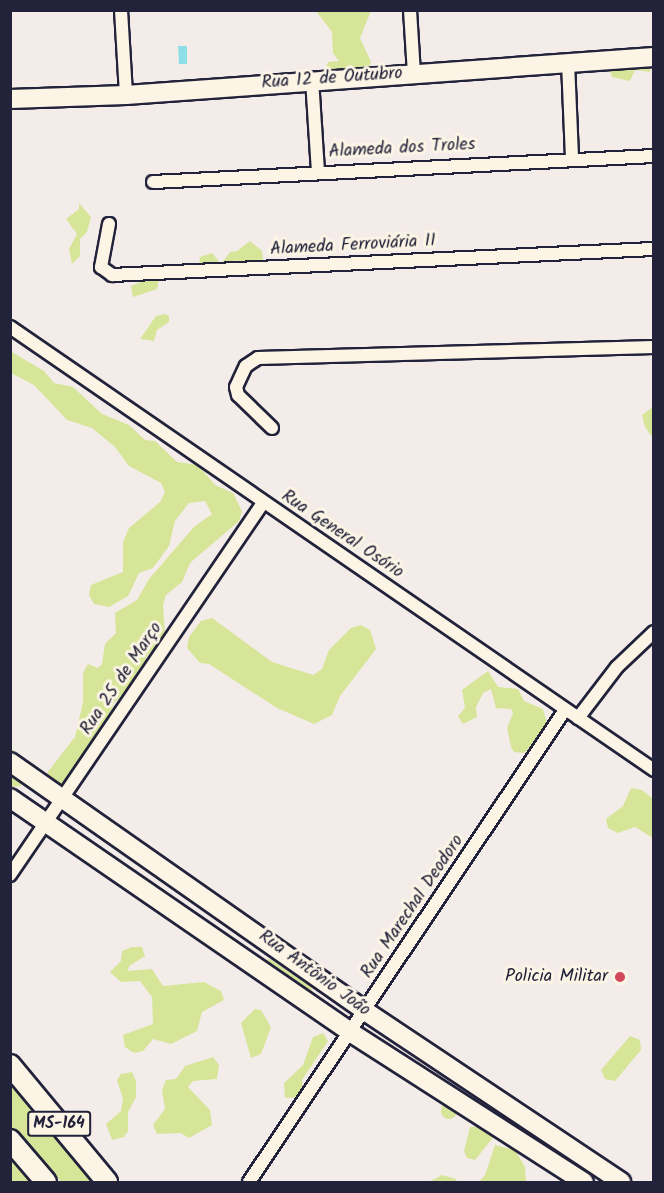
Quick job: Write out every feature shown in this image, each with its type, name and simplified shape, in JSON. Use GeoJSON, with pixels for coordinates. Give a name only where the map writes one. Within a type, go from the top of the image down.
{"type":"FeatureCollection","features":[{"type":"Feature","properties":{"kind":"main road","name":"Rua 12 de Outubro"},"geometry":{"type":"LineString","coordinates":[[10,99],[126,94],[312,79],[654,57]]}},
{"type":"Feature","properties":{"kind":"main road","name":"Rua Antônio João"},"geometry":{"type":"LineString","coordinates":[[10,762],[271,942],[365,1011],[621,1182]]}},
{"type":"Feature","properties":{"kind":"main road","name":"Rua Antônio João"},"geometry":{"type":"LineString","coordinates":[[10,798],[350,1032],[584,1182]]}},
{"type":"Feature","properties":{"kind":"main road"},"geometry":{"type":"LineString","coordinates":[[254,967],[271,942]]}},
{"type":"Feature","properties":{"kind":"main road","name":"MS-164"},"geometry":{"type":"LineString","coordinates":[[10,1065],[107,1182]]}},
{"type":"Feature","properties":{"kind":"main road"},"geometry":{"type":"LineString","coordinates":[[500,1130],[512,1111]]}},
{"type":"Feature","properties":{"kind":"main road","name":"MS-164"},"geometry":{"type":"LineString","coordinates":[[10,1140],[43,1181]]}},
{"type":"Feature","properties":{"kind":"street"},"geometry":{"type":"LineString","coordinates":[[121,10],[126,94]]}},
{"type":"Feature","properties":{"kind":"street"},"geometry":{"type":"LineString","coordinates":[[410,10],[414,74]]}},
{"type":"Feature","properties":{"kind":"street"},"geometry":{"type":"LineString","coordinates":[[568,62],[572,158]]}},
{"type":"Feature","properties":{"kind":"street"},"geometry":{"type":"LineString","coordinates":[[312,79],[318,172]]}},
{"type":"Feature","properties":{"kind":"street","name":"Alameda dos Troles"},"geometry":{"type":"LineString","coordinates":[[153,182],[572,158],[654,156]]}},
{"type":"Feature","properties":{"kind":"street","name":"Alameda Ferroviária II"},"geometry":{"type":"LineString","coordinates":[[109,224],[101,267],[112,275],[654,249]]}},
{"type":"Feature","properties":{"kind":"street","name":"Rua General Osório"},"geometry":{"type":"LineString","coordinates":[[10,327],[654,770]]}},
{"type":"Feature","properties":{"kind":"street"},"geometry":{"type":"LineString","coordinates":[[272,428],[238,394],[236,387],[246,366],[258,358],[654,347]]}},
{"type":"Feature","properties":{"kind":"street","name":"Rua 25 de Março"},"geometry":{"type":"LineString","coordinates":[[10,875],[263,502]]}},
{"type":"Feature","properties":{"kind":"street"},"geometry":{"type":"LineString","coordinates":[[578,718],[618,667],[654,632]]}},
{"type":"Feature","properties":{"kind":"street","name":"Rua Marechal Deodoro"},"geometry":{"type":"LineString","coordinates":[[249,1182],[565,710]]}},
{"type":"Feature","properties":{"kind":"green space"},"geometry":{"type":"Polygon","coordinates":[[[316,11],[371,11],[360,38],[371,62],[366,72],[343,73],[335,68],[328,75],[324,71],[328,62],[339,61],[333,53],[332,32],[316,11]]]}},
{"type":"Feature","properties":{"kind":"green space"},"geometry":{"type":"Polygon","coordinates":[[[632,49],[652,57],[650,72],[635,70],[630,81],[612,77],[609,67],[623,52],[632,49]]]}},
{"type":"Feature","properties":{"kind":"green space"},"geometry":{"type":"Polygon","coordinates":[[[79,203],[91,217],[87,232],[80,239],[80,256],[72,264],[69,249],[77,234],[66,219],[79,209],[79,203]]]}},
{"type":"Feature","properties":{"kind":"green space"},"geometry":{"type":"Polygon","coordinates":[[[250,241],[262,251],[263,259],[257,263],[243,265],[235,260],[229,265],[199,267],[200,257],[212,253],[221,264],[230,252],[237,251],[250,241]]]}},
{"type":"Feature","properties":{"kind":"green space"},"geometry":{"type":"Polygon","coordinates":[[[160,274],[157,289],[133,297],[131,286],[160,274]]]}},
{"type":"Feature","properties":{"kind":"green space"},"geometry":{"type":"Polygon","coordinates":[[[164,314],[169,316],[169,322],[157,330],[154,341],[140,339],[156,316],[164,314]]]}},
{"type":"Feature","properties":{"kind":"green space"},"geometry":{"type":"Polygon","coordinates":[[[10,351],[44,371],[54,383],[73,387],[102,414],[129,425],[145,440],[155,441],[177,462],[198,465],[215,485],[233,493],[242,511],[239,521],[190,563],[182,582],[166,595],[163,605],[165,637],[147,656],[137,681],[114,703],[106,723],[66,783],[52,790],[47,773],[75,737],[83,702],[83,673],[88,664],[98,668],[102,664],[105,644],[116,633],[115,613],[137,600],[149,579],[194,527],[212,514],[205,501],[189,503],[175,521],[169,546],[153,568],[139,573],[128,596],[109,607],[94,604],[89,595],[91,585],[123,572],[123,542],[129,528],[160,502],[165,492],[161,483],[129,466],[115,447],[92,428],[67,420],[34,385],[11,373],[10,351]]]}},
{"type":"Feature","properties":{"kind":"green space"},"geometry":{"type":"Polygon","coordinates":[[[653,407],[653,438],[645,427],[642,415],[653,407]]]}},
{"type":"Feature","properties":{"kind":"green space"},"geometry":{"type":"Polygon","coordinates":[[[212,618],[272,662],[313,675],[322,669],[329,650],[351,628],[361,625],[370,630],[376,649],[340,696],[332,715],[314,724],[277,708],[209,664],[200,663],[187,648],[189,637],[201,621],[212,618]]]}},
{"type":"Feature","properties":{"kind":"green space"},"geometry":{"type":"Polygon","coordinates":[[[488,671],[498,687],[518,689],[524,701],[543,709],[547,723],[525,753],[514,752],[511,747],[507,728],[513,713],[511,709],[496,708],[491,689],[483,693],[476,707],[477,717],[463,724],[458,716],[465,708],[462,690],[488,671]]]}},
{"type":"Feature","properties":{"kind":"green space"},"geometry":{"type":"Polygon","coordinates":[[[10,748],[27,760],[31,770],[28,780],[20,786],[11,787],[10,748]]]}},
{"type":"Feature","properties":{"kind":"green space"},"geometry":{"type":"Polygon","coordinates":[[[631,788],[642,790],[653,799],[653,838],[635,827],[618,833],[608,828],[606,819],[623,806],[631,788]]]}},
{"type":"Feature","properties":{"kind":"green space"},"geometry":{"type":"Polygon","coordinates":[[[132,947],[142,947],[145,956],[129,966],[128,971],[152,969],[163,986],[204,982],[221,991],[224,1000],[202,1012],[197,1031],[171,1044],[153,1039],[143,1051],[134,1053],[125,1047],[123,1035],[153,1024],[152,997],[140,981],[121,982],[110,972],[121,961],[122,951],[132,947]]]}},
{"type":"Feature","properties":{"kind":"green space"},"geometry":{"type":"Polygon","coordinates":[[[270,959],[311,987],[313,996],[259,961],[270,959]]]}},
{"type":"Feature","properties":{"kind":"green space"},"geometry":{"type":"Polygon","coordinates":[[[255,1009],[261,1010],[271,1027],[261,1054],[251,1058],[241,1023],[255,1009]]]}},
{"type":"Feature","properties":{"kind":"green space"},"geometry":{"type":"Polygon","coordinates":[[[323,1033],[328,1041],[302,1080],[303,1090],[299,1097],[285,1098],[284,1083],[303,1065],[313,1037],[323,1033]]]}},
{"type":"Feature","properties":{"kind":"green space"},"geometry":{"type":"Polygon","coordinates":[[[630,1036],[640,1040],[641,1050],[615,1081],[605,1079],[601,1070],[630,1036]]]}},
{"type":"Feature","properties":{"kind":"green space"},"geometry":{"type":"Polygon","coordinates":[[[213,1057],[219,1065],[217,1079],[193,1081],[188,1087],[210,1110],[212,1125],[189,1138],[181,1133],[157,1134],[153,1125],[165,1109],[162,1090],[166,1080],[176,1079],[185,1066],[213,1057]]]}},
{"type":"Feature","properties":{"kind":"green space"},"geometry":{"type":"Polygon","coordinates":[[[132,1072],[136,1081],[136,1097],[128,1112],[128,1131],[124,1137],[112,1140],[106,1124],[121,1111],[123,1099],[117,1080],[121,1074],[132,1072]]]}},
{"type":"Feature","properties":{"kind":"green space"},"geometry":{"type":"Polygon","coordinates":[[[10,1078],[96,1182],[61,1182],[28,1145],[11,1146],[10,1078]]]}},
{"type":"Feature","properties":{"kind":"green space"},"geometry":{"type":"Polygon","coordinates":[[[446,1103],[452,1103],[457,1111],[455,1117],[446,1119],[441,1114],[441,1108],[446,1103]]]}},
{"type":"Feature","properties":{"kind":"green space"},"geometry":{"type":"Polygon","coordinates":[[[470,1127],[487,1127],[496,1134],[475,1160],[467,1158],[464,1151],[470,1127]]]}},
{"type":"Feature","properties":{"kind":"green space"},"geometry":{"type":"Polygon","coordinates":[[[495,1145],[515,1150],[525,1167],[526,1182],[479,1182],[485,1175],[495,1145]]]}},
{"type":"Feature","properties":{"kind":"green space"},"geometry":{"type":"Polygon","coordinates":[[[10,1151],[33,1179],[34,1182],[11,1182],[10,1151]]]}},
{"type":"Feature","properties":{"kind":"green space"},"geometry":{"type":"Polygon","coordinates":[[[442,1175],[456,1179],[457,1182],[429,1182],[442,1175]]]}},
{"type":"Feature","properties":{"kind":"water"},"geometry":{"type":"Polygon","coordinates":[[[178,46],[187,46],[187,64],[179,64],[178,46]]]}},
{"type":"Feature","properties":{"kind":"place","name":"Policia Militar"},"geometry":{"type":"Point","coordinates":[620,977]}}]}
